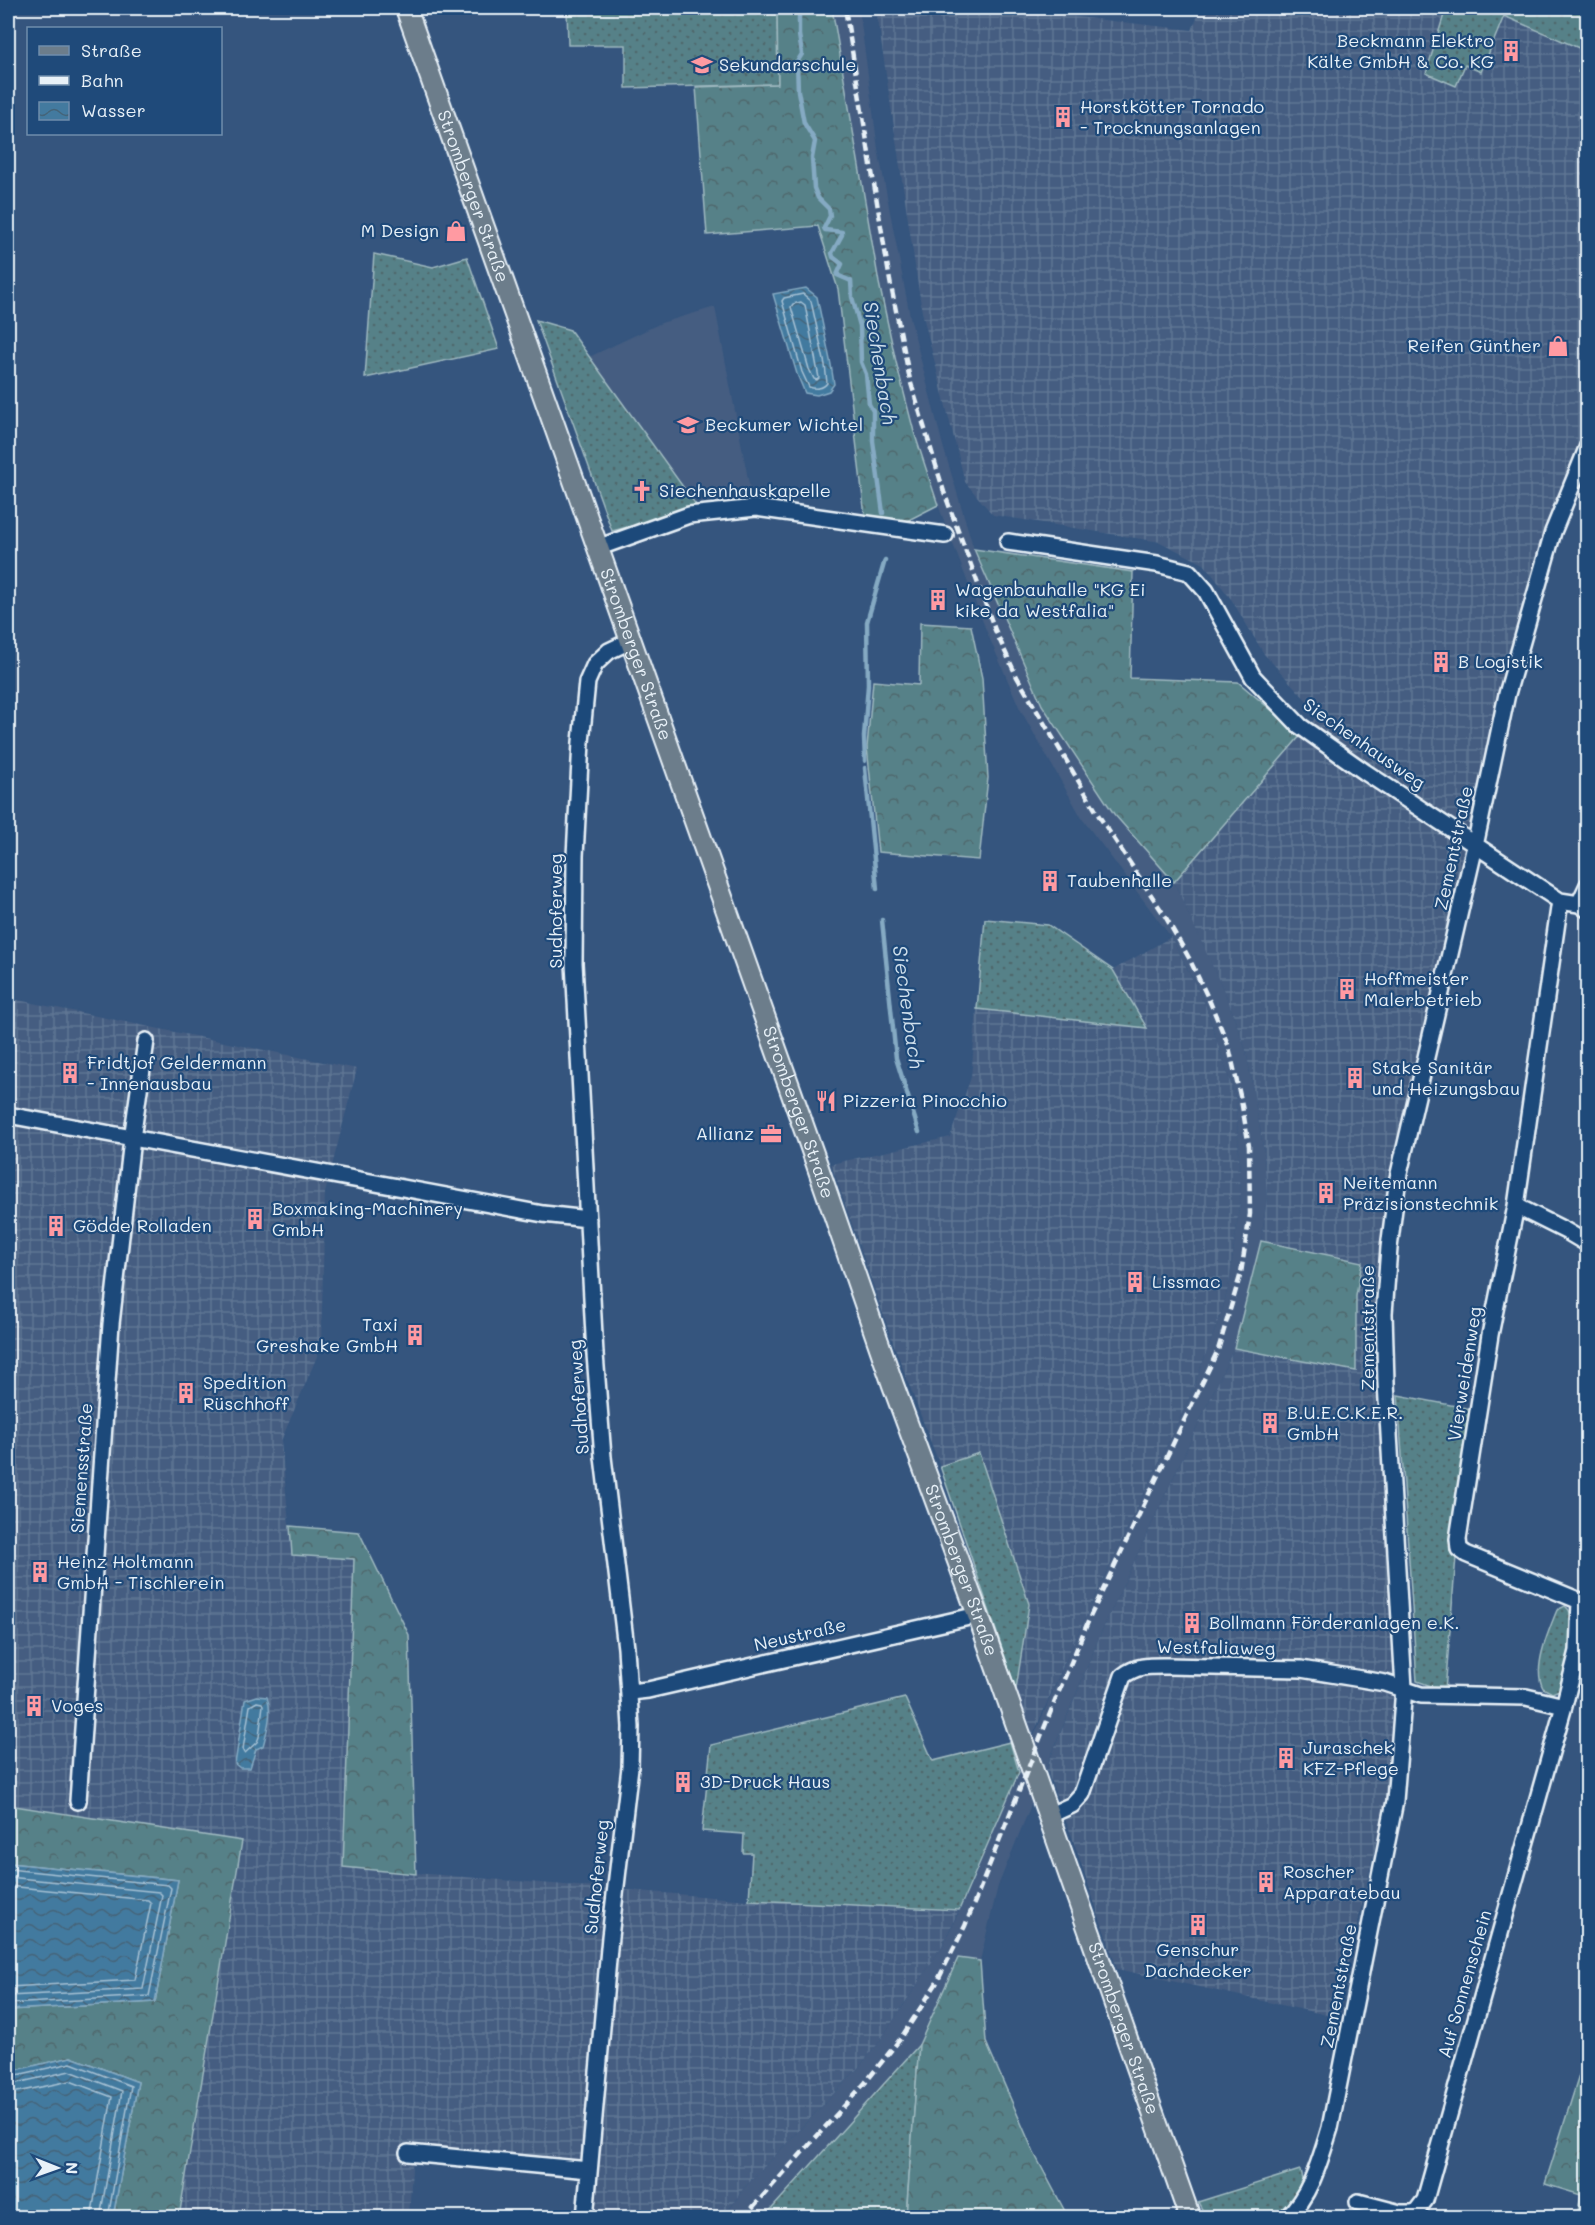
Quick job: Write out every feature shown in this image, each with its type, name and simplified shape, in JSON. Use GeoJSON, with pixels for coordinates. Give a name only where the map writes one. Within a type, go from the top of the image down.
{"type":"FeatureCollection","features":[{"type":"Feature","properties":{"kind":"main road","name":"Stromberger Straße"},"geometry":{"type":"LineString","coordinates":[[406,8],[1190,2217]]}},
{"type":"Feature","properties":{"kind":"street","name":"Zementstraße"},"geometry":{"type":"LineString","coordinates":[[1286,2217],[1299,2206],[1316,2169],[1330,2128],[1395,1801],[1404,1688],[1384,1313],[1398,1178],[1475,846],[1507,694],[1553,532],[1587,446]]}},
{"type":"Feature","properties":{"kind":"street"},"geometry":{"type":"LineString","coordinates":[[597,548],[689,515],[756,508],[945,535]]}},
{"type":"Feature","properties":{"kind":"street","name":"Siechenhausweg"},"geometry":{"type":"LineString","coordinates":[[1008,542],[1157,564],[1189,572],[1206,591],[1253,677],[1300,726],[1365,772],[1560,901]]}},
{"type":"Feature","properties":{"kind":"street","name":"Sudhoferweg"},"geometry":{"type":"LineString","coordinates":[[585,2217],[610,1936],[630,1767],[630,1692],[603,1458],[574,963],[575,856],[580,742],[587,682],[595,664],[609,651],[630,641]]}},
{"type":"Feature","properties":{"kind":"street"},"geometry":{"type":"LineString","coordinates":[[1560,901],[1583,907],[1587,885]]}},
{"type":"Feature","properties":{"kind":"street","name":"Vierweidenweg"},"geometry":{"type":"LineString","coordinates":[[1459,1549],[1458,1539],[1490,1335],[1516,1206],[1560,901]]}},
{"type":"Feature","properties":{"kind":"street","name":"Siemensstraße"},"geometry":{"type":"LineString","coordinates":[[78,1801],[111,1333],[132,1139],[146,1041]]}},
{"type":"Feature","properties":{"kind":"street"},"geometry":{"type":"LineString","coordinates":[[8,1114],[543,1214],[588,1219]]}},
{"type":"Feature","properties":{"kind":"street"},"geometry":{"type":"LineString","coordinates":[[1516,1206],[1587,1244]]}},
{"type":"Feature","properties":{"kind":"street","name":"Auf Sonnenschein"},"geometry":{"type":"LineString","coordinates":[[1358,2202],[1400,2213],[1415,2213],[1425,2200],[1578,1651],[1584,1601],[1459,1549]]}},
{"type":"Feature","properties":{"kind":"street","name":"Neustraße"},"geometry":{"type":"LineString","coordinates":[[630,1692],[648,1690],[978,1615]]}},
{"type":"Feature","properties":{"kind":"street","name":"Westfaliaweg"},"geometry":{"type":"LineString","coordinates":[[1048,1816],[1072,1805],[1082,1794],[1123,1676],[1132,1669],[1168,1666],[1301,1669],[1404,1688]]}},
{"type":"Feature","properties":{"kind":"street"},"geometry":{"type":"LineString","coordinates":[[1404,1688],[1421,1695],[1526,1697],[1564,1706]]}},
{"type":"Feature","properties":{"kind":"street"},"geometry":{"type":"LineString","coordinates":[[408,2153],[589,2170]]}},
{"type":"Feature","properties":{"kind":"shaded area"},"geometry":{"type":"Polygon","coordinates":[[[832,8],[859,8],[878,149],[911,321],[943,446],[974,549],[1042,705],[1114,814],[1174,882],[1209,957],[1246,1050],[1264,1152],[1267,1199],[1261,1241],[1234,1348],[1101,1633],[998,1886],[980,1961],[958,1958],[919,2045],[766,2215],[724,2218],[743,2189],[859,2067],[877,2045],[940,1950],[966,1897],[1072,1646],[1191,1394],[1222,1311],[1229,1284],[1241,1193],[1236,1100],[1205,1004],[1171,937],[1083,820],[1020,709],[986,630],[938,505],[914,432],[879,283],[832,8]]]}},
{"type":"Feature","properties":{"kind":"shaded area"},"geometry":{"type":"Polygon","coordinates":[[[876,8],[998,8],[1192,30],[1201,8],[1587,8],[1587,435],[1550,529],[1498,693],[1376,1296],[1394,1679],[1386,1800],[1336,2017],[1117,1969],[1046,1769],[1101,1633],[1234,1348],[1261,1241],[1267,1199],[1264,1152],[1246,1050],[1228,1000],[1174,882],[1319,714],[1264,654],[1231,599],[1204,564],[1160,542],[993,515],[965,482],[922,312],[876,8]]]}},
{"type":"Feature","properties":{"kind":"shaded area","name":"Beckumer Wichtel"},"geometry":{"type":"Polygon","coordinates":[[[715,307],[751,494],[687,493],[589,357],[661,323],[715,307]]]}},
{"type":"Feature","properties":{"kind":"shaded area"},"geometry":{"type":"Polygon","coordinates":[[[1171,937],[1205,1004],[1236,1100],[1241,1193],[1229,1284],[1222,1311],[1191,1394],[1072,1646],[1033,1735],[1016,1689],[1029,1604],[979,1454],[940,1466],[892,1340],[831,1164],[950,1137],[971,1077],[977,1009],[1147,1027],[1113,970],[1171,937]]]}},
{"type":"Feature","properties":{"kind":"shaded area"},"geometry":{"type":"Polygon","coordinates":[[[8,998],[357,1069],[325,1193],[321,1347],[281,1441],[292,1555],[354,1559],[343,1867],[749,1900],[959,1910],[940,1950],[877,2045],[859,2067],[743,2189],[724,2217],[593,2217],[598,2165],[413,2153],[409,2217],[179,2217],[242,1841],[8,1805],[8,998]]]}},
{"type":"Feature","properties":{"kind":"green space","name":"Sekundarschule"},"geometry":{"type":"Polygon","coordinates":[[[567,8],[777,8],[778,84],[626,88],[626,45],[568,45],[567,8]]]}},
{"type":"Feature","properties":{"kind":"green space"},"geometry":{"type":"Polygon","coordinates":[[[777,8],[832,8],[879,283],[914,432],[938,505],[895,527],[865,516],[838,289],[818,226],[707,235],[696,87],[778,84],[777,8]]]}},
{"type":"Feature","properties":{"kind":"green space"},"geometry":{"type":"Polygon","coordinates":[[[1446,8],[1587,8],[1587,76],[1578,72],[1586,51],[1504,16],[1481,72],[1465,65],[1456,86],[1426,73],[1446,8]]]}},
{"type":"Feature","properties":{"kind":"green space"},"geometry":{"type":"Polygon","coordinates":[[[374,254],[433,267],[467,257],[499,349],[365,378],[374,254]]]}},
{"type":"Feature","properties":{"kind":"green space"},"geometry":{"type":"Polygon","coordinates":[[[536,320],[570,330],[699,509],[612,531],[536,320]]]}},
{"type":"Feature","properties":{"kind":"green space"},"geometry":{"type":"Polygon","coordinates":[[[974,549],[1133,572],[1130,678],[1238,682],[1301,735],[1174,882],[1114,814],[1042,705],[974,549]]]}},
{"type":"Feature","properties":{"kind":"green space"},"geometry":{"type":"Polygon","coordinates":[[[920,623],[971,626],[982,678],[988,778],[979,860],[878,852],[867,747],[873,681],[919,685],[920,623]]]}},
{"type":"Feature","properties":{"kind":"green space"},"geometry":{"type":"Polygon","coordinates":[[[985,919],[1048,925],[1113,970],[1147,1028],[977,1009],[985,919]]]}},
{"type":"Feature","properties":{"kind":"green space"},"geometry":{"type":"Polygon","coordinates":[[[1261,1241],[1362,1262],[1356,1296],[1356,1371],[1234,1348],[1261,1241]]]}},
{"type":"Feature","properties":{"kind":"green space"},"geometry":{"type":"Polygon","coordinates":[[[1398,1395],[1472,1409],[1462,1483],[1445,1691],[1417,1681],[1398,1395]]]}},
{"type":"Feature","properties":{"kind":"green space"},"geometry":{"type":"Polygon","coordinates":[[[979,1453],[1029,1604],[1016,1689],[940,1466],[979,1453]]]}},
{"type":"Feature","properties":{"kind":"green space"},"geometry":{"type":"Polygon","coordinates":[[[290,1526],[359,1532],[409,1635],[416,1874],[343,1867],[354,1559],[292,1555],[290,1526]]]}},
{"type":"Feature","properties":{"kind":"green space"},"geometry":{"type":"Polygon","coordinates":[[[1565,1606],[1573,1622],[1572,1646],[1562,1689],[1552,1693],[1543,1688],[1540,1680],[1540,1660],[1557,1610],[1565,1606]]]}},
{"type":"Feature","properties":{"kind":"green space"},"geometry":{"type":"Polygon","coordinates":[[[905,1698],[933,1761],[1010,1742],[1019,1772],[959,1910],[749,1900],[752,1853],[743,1853],[744,1834],[702,1831],[711,1745],[905,1698]]]}},
{"type":"Feature","properties":{"kind":"green space"},"geometry":{"type":"Polygon","coordinates":[[[8,1805],[242,1841],[179,2217],[113,2217],[138,2082],[71,2057],[8,2072],[8,2010],[155,2002],[178,1880],[8,1863],[8,1805]]]}},
{"type":"Feature","properties":{"kind":"green space"},"geometry":{"type":"Polygon","coordinates":[[[958,1958],[980,1961],[986,2042],[1034,2153],[1068,2217],[906,2217],[919,2045],[958,1958]]]}},
{"type":"Feature","properties":{"kind":"green space"},"geometry":{"type":"Polygon","coordinates":[[[919,2045],[906,2217],[763,2218],[766,2215],[919,2045]]]}},
{"type":"Feature","properties":{"kind":"green space"},"geometry":{"type":"Polygon","coordinates":[[[1587,2050],[1587,2217],[1577,2217],[1581,2195],[1545,2184],[1587,2050]]]}},
{"type":"Feature","properties":{"kind":"green space"},"geometry":{"type":"Polygon","coordinates":[[[1300,2170],[1304,2187],[1293,2203],[1271,2217],[1210,2217],[1204,2213],[1198,2202],[1300,2170]]]}},
{"type":"Feature","properties":{"kind":"water"},"geometry":{"type":"Polygon","coordinates":[[[806,288],[817,297],[834,384],[829,391],[817,395],[805,393],[773,294],[806,288]]]}},
{"type":"Feature","properties":{"kind":"water"},"geometry":{"type":"Polygon","coordinates":[[[257,1696],[267,1697],[269,1703],[266,1734],[263,1746],[256,1749],[250,1768],[240,1768],[235,1764],[245,1700],[257,1696]]]}},
{"type":"Feature","properties":{"kind":"water"},"geometry":{"type":"Polygon","coordinates":[[[8,1863],[178,1880],[155,2002],[8,2010],[8,1863]]]}},
{"type":"Feature","properties":{"kind":"water"},"geometry":{"type":"Polygon","coordinates":[[[71,2057],[138,2082],[113,2217],[8,2217],[8,2072],[71,2057]]]}},
{"type":"Feature","properties":{"kind":"waterway","name":"Siechenbach"},"geometry":{"type":"LineString","coordinates":[[799,8],[802,54],[797,62],[798,91],[804,123],[815,141],[812,158],[814,188],[818,198],[829,209],[830,216],[825,230],[842,232],[832,253],[833,257],[842,264],[837,275],[851,281],[852,297],[860,326],[861,362],[866,374],[869,404],[873,411],[873,441],[883,513]]}},
{"type":"Feature","properties":{"kind":"waterway","name":"Siechenbach"},"geometry":{"type":"LineString","coordinates":[[865,761],[864,737],[868,685],[867,622],[885,560]]}},
{"type":"Feature","properties":{"kind":"waterway","name":"Siechenbach"},"geometry":{"type":"LineString","coordinates":[[865,768],[877,889]]}},
{"type":"Feature","properties":{"kind":"waterway","name":"Siechenbach"},"geometry":{"type":"LineString","coordinates":[[882,920],[896,1058],[919,1132]]}},
{"type":"Feature","properties":{"kind":"railway"},"geometry":{"type":"LineString","coordinates":[[743,2218],[865,2083],[901,2038],[936,1984],[965,1926],[1090,1617],[1218,1350],[1241,1273],[1250,1214],[1249,1146],[1241,1100],[1229,1047],[1210,1002],[1165,916],[1099,816],[1017,677],[995,630],[944,492],[910,380],[890,281],[845,8]]}},
{"type":"Feature","properties":{"kind":"place","name":"Beckmann Elektro Kälte GmbH & Co. KG"},"geometry":{"type":"Point","coordinates":[1511,51]}},
{"type":"Feature","properties":{"kind":"place","name":"Sekundarschule"},"geometry":{"type":"Point","coordinates":[702,65]}},
{"type":"Feature","properties":{"kind":"place","name":"Horstkötter Tornado - Trocknungsanlagen"},"geometry":{"type":"Point","coordinates":[1063,117]}},
{"type":"Feature","properties":{"kind":"place","name":"M Design"},"geometry":{"type":"Point","coordinates":[456,231]}},
{"type":"Feature","properties":{"kind":"place","name":"Reifen Günther"},"geometry":{"type":"Point","coordinates":[1558,346]}},
{"type":"Feature","properties":{"kind":"place","name":"Beckumer Wichtel"},"geometry":{"type":"Point","coordinates":[688,425]}},
{"type":"Feature","properties":{"kind":"place","name":"Siechenhauskapelle"},"geometry":{"type":"Point","coordinates":[642,491]}},
{"type":"Feature","properties":{"kind":"place","name":"Wagenbauhalle \"KG Ei kike da Westfalia\""},"geometry":{"type":"Point","coordinates":[938,600]}},
{"type":"Feature","properties":{"kind":"place","name":"B Logistik"},"geometry":{"type":"Point","coordinates":[1441,662]}},
{"type":"Feature","properties":{"kind":"place","name":"Taubenhalle"},"geometry":{"type":"Point","coordinates":[1050,881]}},
{"type":"Feature","properties":{"kind":"place","name":"Hoffmeister Malerbetrieb"},"geometry":{"type":"Point","coordinates":[1347,989]}},
{"type":"Feature","properties":{"kind":"place","name":"Fridtjof Geldermann - Innenausbau"},"geometry":{"type":"Point","coordinates":[70,1073]}},
{"type":"Feature","properties":{"kind":"place","name":"Stake Sanitär und Heizungsbau"},"geometry":{"type":"Point","coordinates":[1355,1078]}},
{"type":"Feature","properties":{"kind":"place","name":"Pizzeria Pinocchio"},"geometry":{"type":"Point","coordinates":[826,1101]}},
{"type":"Feature","properties":{"kind":"place","name":"Allianz"},"geometry":{"type":"Point","coordinates":[771,1134]}},
{"type":"Feature","properties":{"kind":"place","name":"Neitemann Präzisionstechnik"},"geometry":{"type":"Point","coordinates":[1326,1193]}},
{"type":"Feature","properties":{"kind":"place","name":"Boxmaking-Machinery GmbH"},"geometry":{"type":"Point","coordinates":[255,1219]}},
{"type":"Feature","properties":{"kind":"place","name":"Gödde Rolladen"},"geometry":{"type":"Point","coordinates":[56,1226]}},
{"type":"Feature","properties":{"kind":"place","name":"Lissmac"},"geometry":{"type":"Point","coordinates":[1135,1282]}},
{"type":"Feature","properties":{"kind":"place","name":"Taxi Greshake GmbH"},"geometry":{"type":"Point","coordinates":[415,1335]}},
{"type":"Feature","properties":{"kind":"place","name":"Spedition Rüschhoff"},"geometry":{"type":"Point","coordinates":[186,1393]}},
{"type":"Feature","properties":{"kind":"place","name":"B.U.E.C.K.E.R. GmbH"},"geometry":{"type":"Point","coordinates":[1270,1423]}},
{"type":"Feature","properties":{"kind":"place","name":"Heinz Holtmann GmbH - Tischlerein"},"geometry":{"type":"Point","coordinates":[40,1572]}},
{"type":"Feature","properties":{"kind":"place","name":"Bollmann Förderanlagen e.K."},"geometry":{"type":"Point","coordinates":[1192,1623]}},
{"type":"Feature","properties":{"kind":"place","name":"Voges"},"geometry":{"type":"Point","coordinates":[34,1706]}},
{"type":"Feature","properties":{"kind":"place","name":"Juraschek KFZ-Pflege"},"geometry":{"type":"Point","coordinates":[1286,1758]}},
{"type":"Feature","properties":{"kind":"place","name":"3D-Druck Haus"},"geometry":{"type":"Point","coordinates":[683,1782]}},
{"type":"Feature","properties":{"kind":"place","name":"Roscher Apparatebau"},"geometry":{"type":"Point","coordinates":[1266,1882]}},
{"type":"Feature","properties":{"kind":"place","name":"Genschur Dachdecker"},"geometry":{"type":"Point","coordinates":[1198,1925]}}]}
